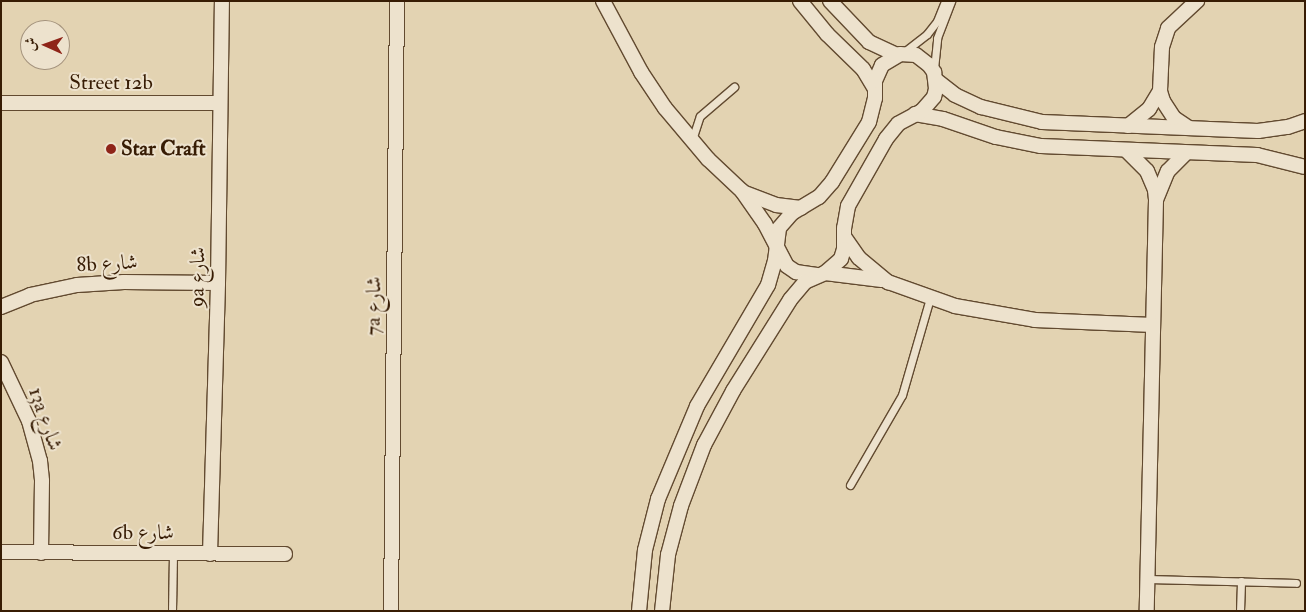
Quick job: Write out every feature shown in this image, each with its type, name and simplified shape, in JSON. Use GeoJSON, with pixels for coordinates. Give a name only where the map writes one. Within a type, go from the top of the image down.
{"type":"FeatureCollection","features":[{"type":"Feature","properties":{"kind":"street","name":"9a شارع"},"geometry":{"type":"LineString","coordinates":[[210,554],[218,283],[222,1]]}},
{"type":"Feature","properties":{"kind":"street","name":"7a شارع"},"geometry":{"type":"LineString","coordinates":[[390,611],[397,1]]}},
{"type":"Feature","properties":{"kind":"street"},"geometry":{"type":"LineString","coordinates":[[603,1],[641,72],[692,140],[742,191],[765,224],[781,258],[792,269],[806,275],[821,274],[888,282],[930,298],[982,312],[1035,320],[1153,325]]}},
{"type":"Feature","properties":{"kind":"street"},"geometry":{"type":"LineString","coordinates":[[800,1],[827,34],[863,69],[875,90]]}},
{"type":"Feature","properties":{"kind":"street"},"geometry":{"type":"LineString","coordinates":[[830,1],[869,42],[898,54],[916,55],[929,65],[935,76],[962,99],[1022,119],[1063,124],[1258,131],[1279,134],[1305,132]]}},
{"type":"Feature","properties":{"kind":"street"},"geometry":{"type":"LineString","coordinates":[[1190,128],[1181,124],[1168,110],[1160,91],[1164,34],[1197,1]]}},
{"type":"Feature","properties":{"kind":"street"},"geometry":{"type":"LineString","coordinates":[[639,611],[645,550],[656,507],[668,474],[704,392],[768,285],[772,273],[779,228],[784,220],[819,197],[832,182],[869,122],[874,106],[878,72],[882,65],[898,54]]}},
{"type":"Feature","properties":{"kind":"street"},"geometry":{"type":"LineString","coordinates":[[662,611],[664,579],[673,530],[704,445],[744,370],[782,310],[806,282],[821,274],[840,259],[844,238],[845,216],[852,195],[892,131],[914,114],[922,111],[934,97],[935,76]]}},
{"type":"Feature","properties":{"kind":"street"},"geometry":{"type":"LineString","coordinates":[[1128,126],[1149,109],[1160,91]]}},
{"type":"Feature","properties":{"kind":"street","name":"Street 12b"},"geometry":{"type":"LineString","coordinates":[[1,103],[220,102]]}},
{"type":"Feature","properties":{"kind":"street"},"geometry":{"type":"LineString","coordinates":[[914,114],[943,119],[1018,143],[1049,147],[1257,156],[1280,154],[1305,158]]}},
{"type":"Feature","properties":{"kind":"street"},"geometry":{"type":"LineString","coordinates":[[1258,131],[1288,127],[1305,121]]}},
{"type":"Feature","properties":{"kind":"street"},"geometry":{"type":"LineString","coordinates":[[1127,151],[1147,171],[1155,190],[1156,200],[1147,611]]}},
{"type":"Feature","properties":{"kind":"street"},"geometry":{"type":"LineString","coordinates":[[1156,200],[1168,172],[1186,153]]}},
{"type":"Feature","properties":{"kind":"street"},"geometry":{"type":"LineString","coordinates":[[1257,156],[1305,167]]}},
{"type":"Feature","properties":{"kind":"street"},"geometry":{"type":"LineString","coordinates":[[742,191],[764,202],[800,208]]}},
{"type":"Feature","properties":{"kind":"street"},"geometry":{"type":"LineString","coordinates":[[844,238],[863,263],[888,282]]}},
{"type":"Feature","properties":{"kind":"street","name":"8b شارع"},"geometry":{"type":"LineString","coordinates":[[1,307],[30,295],[77,284],[124,282],[218,283]]}},
{"type":"Feature","properties":{"kind":"street","name":"13a شارع"},"geometry":{"type":"LineString","coordinates":[[1,362],[29,421],[40,461],[42,482],[41,553]]}},
{"type":"Feature","properties":{"kind":"street","name":"6b شارع"},"geometry":{"type":"LineString","coordinates":[[1,552],[285,554]]}},
{"type":"Feature","properties":{"kind":"lane"},"geometry":{"type":"LineString","coordinates":[[898,54],[915,46],[927,34],[937,21],[947,2]]}},
{"type":"Feature","properties":{"kind":"lane"},"geometry":{"type":"LineString","coordinates":[[935,76],[937,38],[947,2]]}},
{"type":"Feature","properties":{"kind":"lane"},"geometry":{"type":"LineString","coordinates":[[692,140],[700,116],[734,86]]}},
{"type":"Feature","properties":{"kind":"lane"},"geometry":{"type":"LineString","coordinates":[[850,485],[902,395],[930,298]]}},
{"type":"Feature","properties":{"kind":"lane"},"geometry":{"type":"LineString","coordinates":[[172,611],[173,554]]}},
{"type":"Feature","properties":{"kind":"lane"},"geometry":{"type":"LineString","coordinates":[[1148,579],[1296,583]]}},
{"type":"Feature","properties":{"kind":"lane"},"geometry":{"type":"LineString","coordinates":[[1240,611],[1241,581]]}},
{"type":"Feature","properties":{"kind":"place","name":"Star Craft"},"geometry":{"type":"Point","coordinates":[111,149]}}]}
